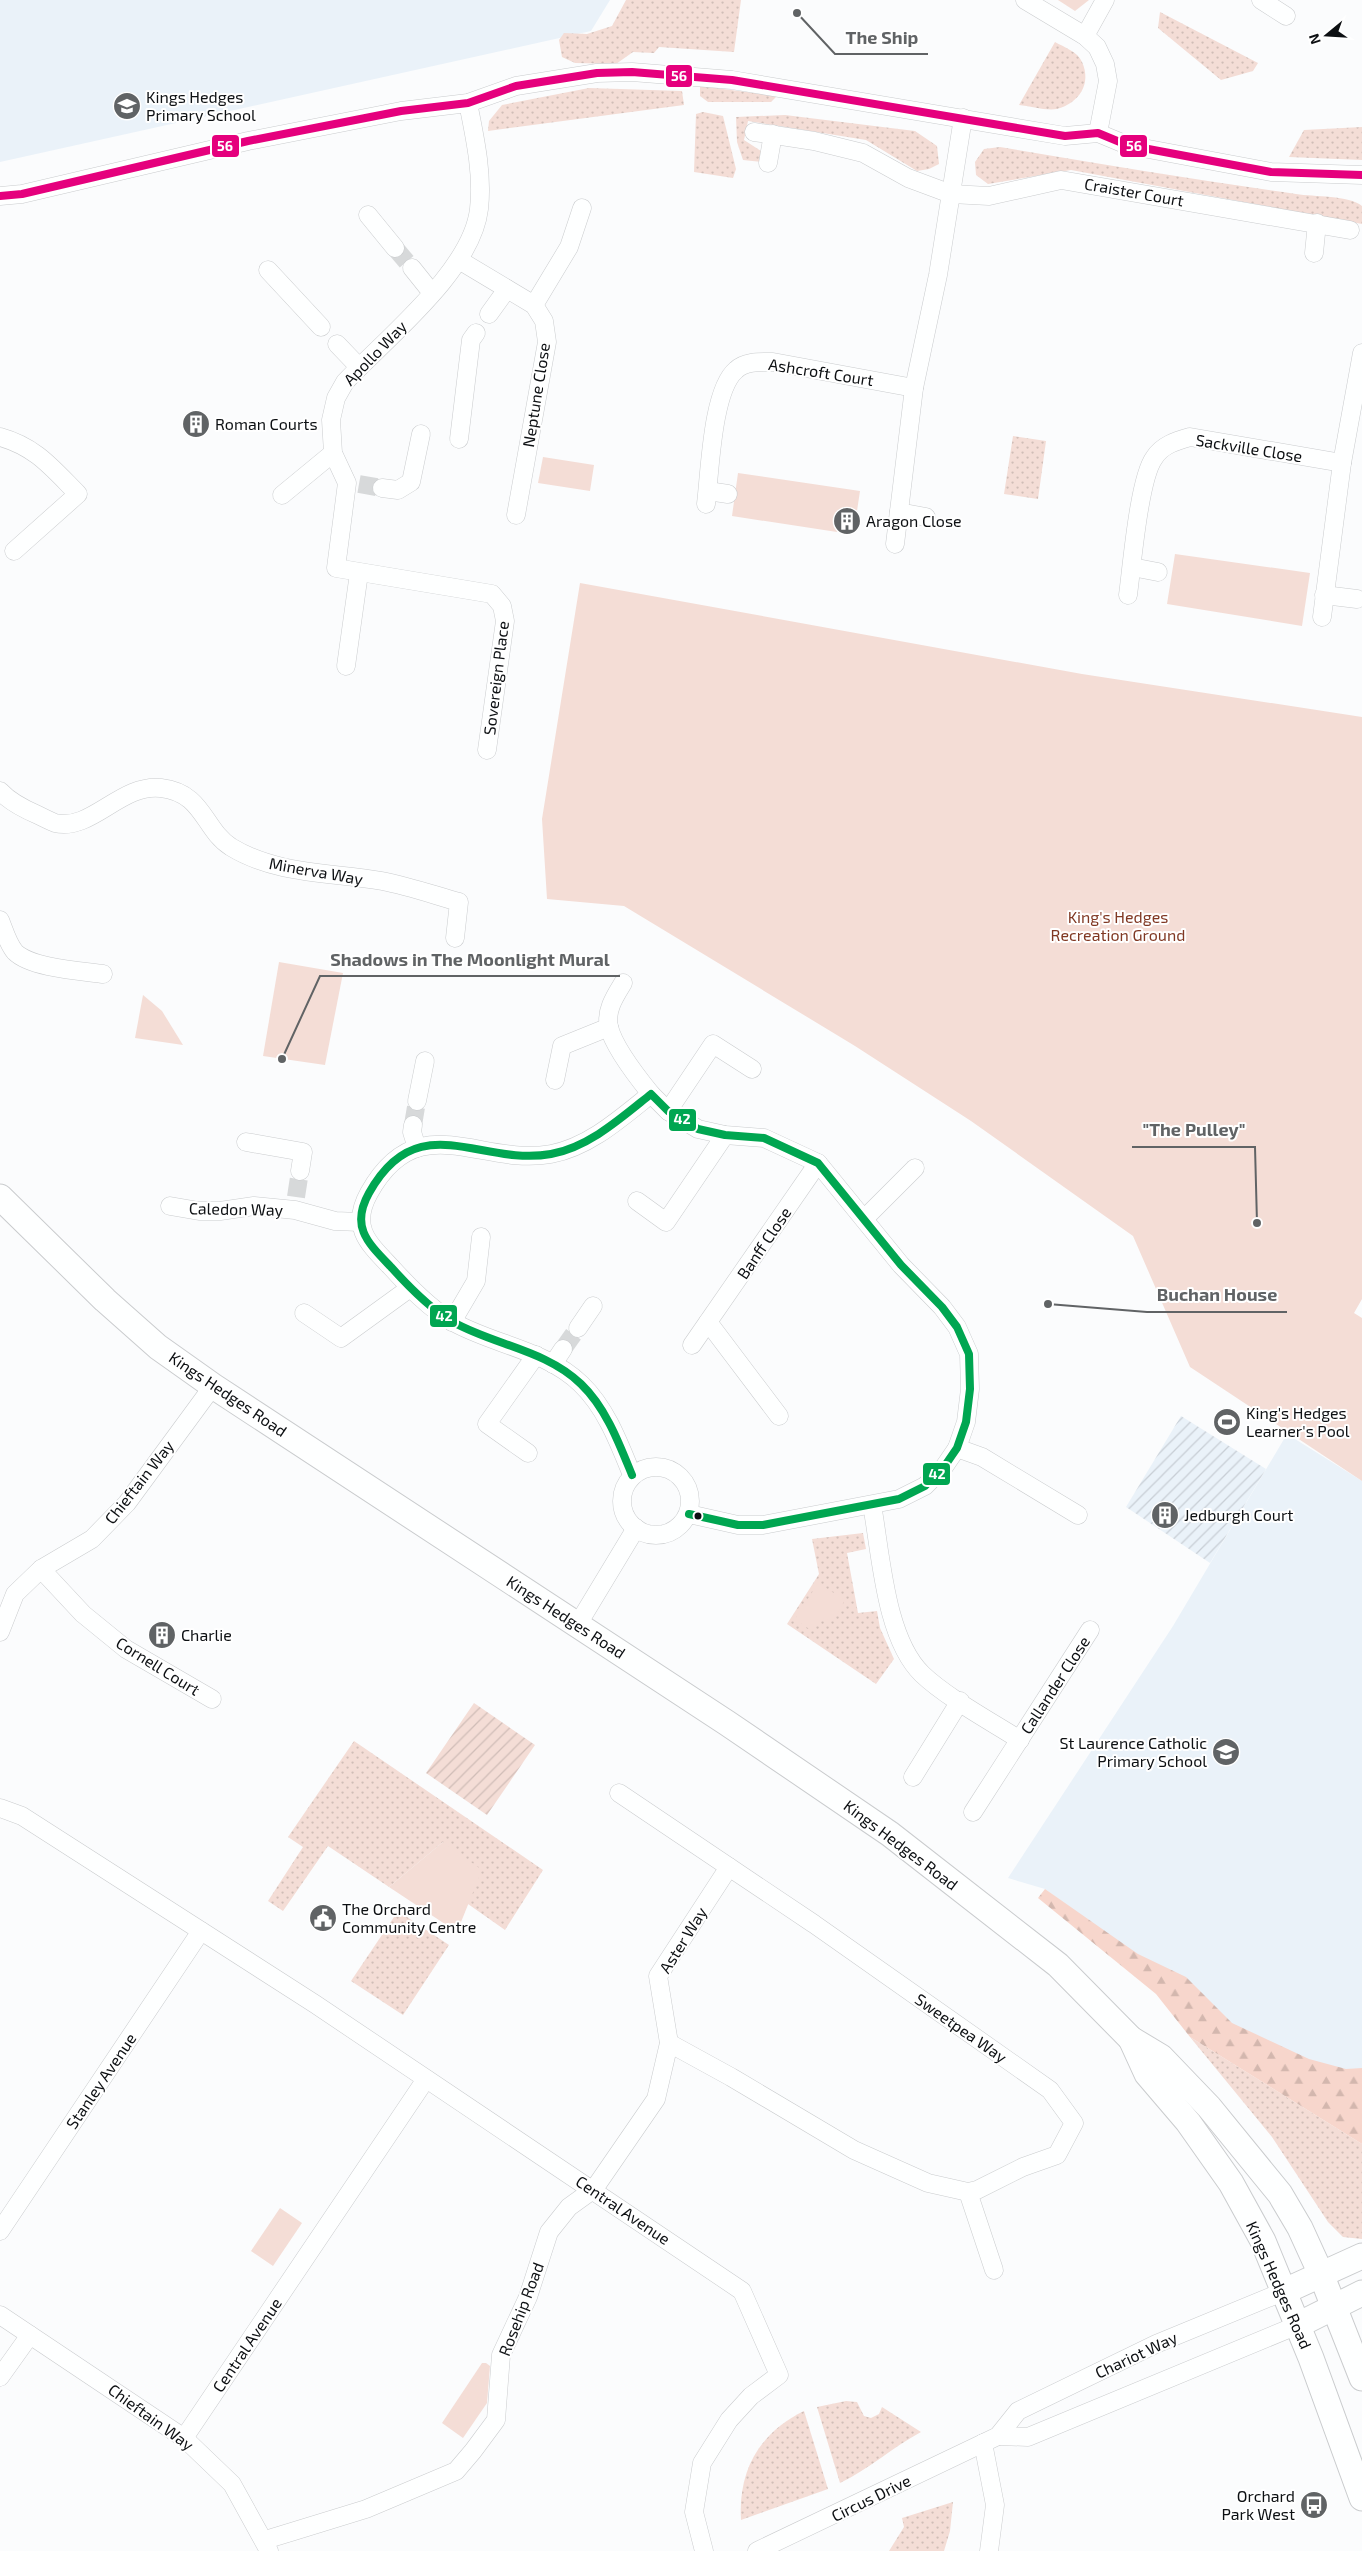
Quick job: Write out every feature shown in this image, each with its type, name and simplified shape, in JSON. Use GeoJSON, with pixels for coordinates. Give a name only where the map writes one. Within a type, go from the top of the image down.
{"type":"FeatureCollection","features":[{"type":"Feature","properties":{"kind":"street"},"geometry":{"type":"LineString","coordinates":[[1025,0],[1084,36],[1097,47],[1105,64],[1108,81],[1098,133]]}},
{"type":"Feature","properties":{"kind":"street"},"geometry":{"type":"LineString","coordinates":[[1084,36],[1105,0]]}},
{"type":"Feature","properties":{"kind":"street"},"geometry":{"type":"LineString","coordinates":[[1261,0],[1286,16]]}},
{"type":"Feature","properties":{"kind":"street"},"geometry":{"type":"LineString","coordinates":[[0,196],[32,192],[248,140],[401,111],[468,103],[516,86],[597,73],[632,72],[732,80],[1065,136],[1098,133],[1127,146],[1271,172],[1362,175]]}},
{"type":"Feature","properties":{"kind":"street","name":"Apollo Way"},"geometry":{"type":"LineString","coordinates":[[468,103],[481,185],[479,212],[472,236],[459,260],[432,293],[345,382],[336,398],[331,420],[334,453],[353,484],[336,568],[492,594],[502,606]]}},
{"type":"Feature","properties":{"kind":"street"},"geometry":{"type":"LineString","coordinates":[[895,544],[914,388],[932,308],[963,118]]}},
{"type":"Feature","properties":{"kind":"street"},"geometry":{"type":"LineString","coordinates":[[754,132],[814,141],[862,153],[908,178],[951,194]]}},
{"type":"Feature","properties":{"kind":"street"},"geometry":{"type":"LineString","coordinates":[[768,163],[774,134]]}},
{"type":"Feature","properties":{"kind":"street","name":"Craister Court"},"geometry":{"type":"LineString","coordinates":[[951,194],[989,196],[1061,180],[1350,230]]}},
{"type":"Feature","properties":{"kind":"street"},"geometry":{"type":"LineString","coordinates":[[459,260],[534,305],[568,247],[582,208]]}},
{"type":"Feature","properties":{"kind":"street"},"geometry":{"type":"LineString","coordinates":[[368,215],[395,248]]}},
{"type":"Feature","properties":{"kind":"street"},"geometry":{"type":"LineString","coordinates":[[1314,253],[1317,223]]}},
{"type":"Feature","properties":{"kind":"street"},"geometry":{"type":"LineString","coordinates":[[412,268],[432,293]]}},
{"type":"Feature","properties":{"kind":"street"},"geometry":{"type":"LineString","coordinates":[[268,270],[321,327]]}},
{"type":"Feature","properties":{"kind":"street"},"geometry":{"type":"LineString","coordinates":[[489,314],[507,289]]}},
{"type":"Feature","properties":{"kind":"street","name":"Neptune Close"},"geometry":{"type":"LineString","coordinates":[[516,515],[547,342],[544,320],[534,305]]}},
{"type":"Feature","properties":{"kind":"street"},"geometry":{"type":"LineString","coordinates":[[458,439],[471,340],[476,333]]}},
{"type":"Feature","properties":{"kind":"street"},"geometry":{"type":"LineString","coordinates":[[338,344],[359,367]]}},
{"type":"Feature","properties":{"kind":"street"},"geometry":{"type":"LineString","coordinates":[[1322,617],[1342,463],[1362,353]]}},
{"type":"Feature","properties":{"kind":"street","name":"Ashcroft Court"},"geometry":{"type":"LineString","coordinates":[[728,494],[707,497],[719,399],[726,382],[736,369],[753,362],[773,362],[914,388]]}},
{"type":"Feature","properties":{"kind":"street"},"geometry":{"type":"LineString","coordinates":[[382,488],[398,490],[411,482],[421,434]]}},
{"type":"Feature","properties":{"kind":"street"},"geometry":{"type":"LineString","coordinates":[[0,437],[19,442],[37,453],[78,494],[14,551]]}},
{"type":"Feature","properties":{"kind":"street","name":"Sackville Close"},"geometry":{"type":"LineString","coordinates":[[1128,595],[1145,482],[1153,458],[1175,441],[1190,437],[1342,463]]}},
{"type":"Feature","properties":{"kind":"street"},"geometry":{"type":"LineString","coordinates":[[282,495],[334,453]]}},
{"type":"Feature","properties":{"kind":"street"},"geometry":{"type":"LineString","coordinates":[[899,512],[926,517]]}},
{"type":"Feature","properties":{"kind":"street"},"geometry":{"type":"LineString","coordinates":[[1132,567],[1158,572]]}},
{"type":"Feature","properties":{"kind":"street"},"geometry":{"type":"LineString","coordinates":[[346,666],[359,573]]}},
{"type":"Feature","properties":{"kind":"street"},"geometry":{"type":"LineString","coordinates":[[1324,595],[1357,599]]}},
{"type":"Feature","properties":{"kind":"street","name":"Sovereign Place"},"geometry":{"type":"LineString","coordinates":[[487,750],[505,621],[502,606]]}},
{"type":"Feature","properties":{"kind":"street","name":"Minerva Way"},"geometry":{"type":"LineString","coordinates":[[2,797],[56,823],[66,824],[90,817],[131,792],[159,787],[174,790],[201,808],[229,845],[266,864],[382,881],[459,902],[455,938]]}},
{"type":"Feature","properties":{"kind":"street"},"geometry":{"type":"LineString","coordinates":[[0,920],[12,947],[26,959],[44,965],[103,974]]}},
{"type":"Feature","properties":{"kind":"street"},"geometry":{"type":"LineString","coordinates":[[623,983],[614,997],[609,1010],[609,1027],[626,1062],[650,1094],[668,1110],[698,1129],[725,1135],[764,1138],[818,1163],[901,1265],[942,1307],[958,1327],[969,1354],[970,1389],[966,1422],[957,1448],[944,1467],[925,1486],[899,1499],[763,1526],[738,1525],[689,1514]]}},
{"type":"Feature","properties":{"kind":"street"},"geometry":{"type":"LineString","coordinates":[[555,1080],[562,1046],[609,1027]]}},
{"type":"Feature","properties":{"kind":"street"},"geometry":{"type":"LineString","coordinates":[[668,1110],[713,1044],[752,1069]]}},
{"type":"Feature","properties":{"kind":"street"},"geometry":{"type":"LineString","coordinates":[[418,1101],[425,1061]]}},
{"type":"Feature","properties":{"kind":"street"},"geometry":{"type":"LineString","coordinates":[[632,1475],[616,1436],[596,1400],[580,1383],[553,1364],[536,1355],[493,1341],[452,1322],[410,1288],[365,1238],[360,1222],[362,1205],[380,1174],[396,1159],[417,1148],[452,1144],[512,1154],[550,1154],[584,1143],[615,1123],[650,1094]]}},
{"type":"Feature","properties":{"kind":"street"},"geometry":{"type":"LineString","coordinates":[[413,1125],[412,1132],[417,1148]]}},
{"type":"Feature","properties":{"kind":"street"},"geometry":{"type":"LineString","coordinates":[[637,1200],[666,1222],[725,1135]]}},
{"type":"Feature","properties":{"kind":"street"},"geometry":{"type":"LineString","coordinates":[[246,1142],[303,1152],[300,1171]]}},
{"type":"Feature","properties":{"kind":"street","name":"Banff Close"},"geometry":{"type":"LineString","coordinates":[[692,1345],[818,1163]]}},
{"type":"Feature","properties":{"kind":"street"},"geometry":{"type":"LineString","coordinates":[[864,1219],[915,1168]]}},
{"type":"Feature","properties":{"kind":"street","name":"Kings Hedges Road"},"geometry":{"type":"LineString","coordinates":[[0,1197],[105,1300],[158,1346],[213,1386],[578,1624],[890,1834],[1058,1965],[1131,2039],[1161,2057],[1209,2107],[1280,2194],[1300,2228],[1321,2274],[1362,2378]]}},
{"type":"Feature","properties":{"kind":"street","name":"Caledon Way"},"geometry":{"type":"LineString","coordinates":[[170,1206],[199,1211],[220,1211],[295,1203],[335,1221],[360,1222]]}},
{"type":"Feature","properties":{"kind":"street"},"geometry":{"type":"LineString","coordinates":[[452,1322],[476,1281],[481,1237]]}},
{"type":"Feature","properties":{"kind":"street"},"geometry":{"type":"LineString","coordinates":[[304,1313],[341,1338],[410,1288]]}},
{"type":"Feature","properties":{"kind":"street"},"geometry":{"type":"LineString","coordinates":[[578,1328],[593,1306]]}},
{"type":"Feature","properties":{"kind":"street"},"geometry":{"type":"LineString","coordinates":[[708,1322],[779,1416]]}},
{"type":"Feature","properties":{"kind":"street"},"geometry":{"type":"LineString","coordinates":[[553,1364],[563,1349]]}},
{"type":"Feature","properties":{"kind":"street"},"geometry":{"type":"LineString","coordinates":[[528,1452],[487,1424],[536,1355]]}},
{"type":"Feature","properties":{"kind":"street","name":"Chieftain Way"},"geometry":{"type":"LineString","coordinates":[[0,1632],[15,1594],[41,1569],[92,1539],[127,1503],[213,1386]]}},
{"type":"Feature","properties":{"kind":"street"},"geometry":{"type":"LineString","coordinates":[[957,1448],[982,1457],[1078,1515]]}},
{"type":"Feature","properties":{"kind":"street"},"geometry":{"type":"LineString","coordinates":[[652,1466],[664,1466],[680,1475],[689,1489],[691,1501],[689,1514],[678,1527],[668,1534],[650,1534],[636,1528],[624,1514],[621,1499],[624,1487],[632,1475],[652,1466]]}},
{"type":"Feature","properties":{"kind":"street","name":"Callander Close"},"geometry":{"type":"LineString","coordinates":[[872,1504],[890,1609],[897,1634],[906,1653],[922,1674],[1020,1740]]}},
{"type":"Feature","properties":{"kind":"street"},"geometry":{"type":"LineString","coordinates":[[578,1624],[636,1528]]}},
{"type":"Feature","properties":{"kind":"street","name":"Cornell Court"},"geometry":{"type":"LineString","coordinates":[[41,1569],[83,1614],[126,1649],[212,1699]]}},
{"type":"Feature","properties":{"kind":"street","name":"Callander Close"},"geometry":{"type":"LineString","coordinates":[[973,1812],[1090,1630]]}},
{"type":"Feature","properties":{"kind":"street"},"geometry":{"type":"LineString","coordinates":[[913,1777],[960,1701]]}},
{"type":"Feature","properties":{"kind":"street"},"geometry":{"type":"LineString","coordinates":[[619,1793],[729,1867]]}},
{"type":"Feature","properties":{"kind":"street"},"geometry":{"type":"LineString","coordinates":[[0,1808],[15,1812],[201,1931]]}},
{"type":"Feature","properties":{"kind":"street","name":"Aster Way"},"geometry":{"type":"LineString","coordinates":[[594,2189],[656,2100],[669,2043],[658,1976],[729,1867]]}},
{"type":"Feature","properties":{"kind":"street","name":"Sweetpea Way"},"geometry":{"type":"LineString","coordinates":[[729,1867],[814,1924],[1050,2090],[1074,2123],[1057,2155],[1023,2167],[968,2192]]}},
{"type":"Feature","properties":{"kind":"street","name":"Central Avenue"},"geometry":{"type":"LineString","coordinates":[[201,1931],[315,2004],[594,2189],[742,2291],[779,2375],[751,2396],[729,2420],[702,2462],[694,2512],[704,2551]]}},
{"type":"Feature","properties":{"kind":"street","name":"Stanley Avenue"},"geometry":{"type":"LineString","coordinates":[[0,2231],[201,1931]]}},
{"type":"Feature","properties":{"kind":"street","name":"Kings Hedges Road"},"geometry":{"type":"LineString","coordinates":[[1131,2039],[1147,2074],[1188,2122],[1231,2183],[1263,2241],[1285,2291],[1362,2498]]}},
{"type":"Feature","properties":{"kind":"street"},"geometry":{"type":"LineString","coordinates":[[669,2043],[731,2077],[854,2150],[928,2183],[968,2192],[994,2270]]}},
{"type":"Feature","properties":{"kind":"street","name":"Central Avenue"},"geometry":{"type":"LineString","coordinates":[[184,2438],[426,2079]]}},
{"type":"Feature","properties":{"kind":"street","name":"Rosehip Road"},"geometry":{"type":"LineString","coordinates":[[267,2546],[366,2509],[456,2471],[496,2420],[501,2355],[528,2297],[549,2232],[568,2207],[594,2189]]}},
{"type":"Feature","properties":{"kind":"street"},"geometry":{"type":"LineString","coordinates":[[1285,2291],[1362,2256]]}},
{"type":"Feature","properties":{"kind":"street","name":"Chariot Way"},"geometry":{"type":"LineString","coordinates":[[991,2439],[1018,2411],[1156,2344],[1285,2291]]}},
{"type":"Feature","properties":{"kind":"street"},"geometry":{"type":"LineString","coordinates":[[1298,2325],[1362,2293]]}},
{"type":"Feature","properties":{"kind":"street","name":"Chieftain Way"},"geometry":{"type":"LineString","coordinates":[[0,2314],[184,2438],[232,2484],[267,2546]]}},
{"type":"Feature","properties":{"kind":"street","name":"Chariot Way"},"geometry":{"type":"LineString","coordinates":[[991,2439],[1028,2438],[1298,2325]]}},
{"type":"Feature","properties":{"kind":"street"},"geometry":{"type":"LineString","coordinates":[[0,2377],[30,2335]]}},
{"type":"Feature","properties":{"kind":"street"},"geometry":{"type":"LineString","coordinates":[[989,2551],[995,2505],[991,2439]]}},
{"type":"Feature","properties":{"kind":"street","name":"Circus Drive"},"geometry":{"type":"LineString","coordinates":[[757,2551],[991,2439]]}},
{"type":"Feature","properties":{"kind":"shaded area","name":"Kings Hedges Primary School"},"geometry":{"type":"Polygon","coordinates":[[[0,0],[610,0],[591,31],[0,162],[0,0]]]}},
{"type":"Feature","properties":{"kind":"shaded area","name":"Jedburgh Court"},"geometry":{"type":"Polygon","coordinates":[[[1181,1416],[1266,1469],[1210,1563],[1126,1507],[1181,1416]]]}},
{"type":"Feature","properties":{"kind":"shaded area","name":"St Laurence Catholic Primary School"},"geometry":{"type":"Polygon","coordinates":[[[1287,1434],[1362,1481],[1362,2123],[1045,1889],[1008,1878],[1173,1626],[1287,1434]]]}},
{"type":"Feature","properties":{"kind":"green space"},"geometry":{"type":"Polygon","coordinates":[[[626,0],[741,0],[734,52],[659,47],[654,53],[633,52],[616,64],[575,63],[562,57],[559,40],[564,33],[587,34],[612,26],[626,0]]]}},
{"type":"Feature","properties":{"kind":"green space"},"geometry":{"type":"Polygon","coordinates":[[[1058,0],[1089,0],[1075,11],[1058,0]]]}},
{"type":"Feature","properties":{"kind":"green space"},"geometry":{"type":"Polygon","coordinates":[[[1160,12],[1258,63],[1253,71],[1221,80],[1158,28],[1160,12]]]}},
{"type":"Feature","properties":{"kind":"green space"},"geometry":{"type":"Polygon","coordinates":[[[1055,42],[1080,58],[1085,70],[1082,92],[1072,102],[1057,109],[1019,105],[1055,42]]]}},
{"type":"Feature","properties":{"kind":"green space"},"geometry":{"type":"Polygon","coordinates":[[[700,86],[777,96],[771,102],[708,102],[700,96],[700,86]]]}},
{"type":"Feature","properties":{"kind":"green space"},"geometry":{"type":"Polygon","coordinates":[[[589,88],[682,91],[684,105],[488,131],[489,121],[502,105],[589,88]]]}},
{"type":"Feature","properties":{"kind":"green space"},"geometry":{"type":"Polygon","coordinates":[[[703,112],[723,116],[736,169],[733,178],[694,172],[696,114],[703,112]]]}},
{"type":"Feature","properties":{"kind":"green space"},"geometry":{"type":"Polygon","coordinates":[[[785,115],[915,131],[937,146],[939,164],[929,169],[917,171],[866,140],[748,121],[744,140],[761,151],[762,162],[743,160],[737,142],[736,117],[785,115]]]}},
{"type":"Feature","properties":{"kind":"green space"},"geometry":{"type":"Polygon","coordinates":[[[1362,127],[1362,160],[1289,157],[1304,130],[1362,127]]]}},
{"type":"Feature","properties":{"kind":"green space"},"geometry":{"type":"Polygon","coordinates":[[[1000,147],[1222,183],[1349,200],[1362,206],[1362,224],[1071,170],[988,184],[976,175],[975,162],[984,149],[1000,147]]]}},
{"type":"Feature","properties":{"kind":"green space"},"geometry":{"type":"Polygon","coordinates":[[[1013,436],[1046,441],[1038,499],[1004,494],[1013,436]]]}},
{"type":"Feature","properties":{"kind":"green space"},"geometry":{"type":"Polygon","coordinates":[[[543,457],[594,465],[590,491],[538,483],[543,457]]]}},
{"type":"Feature","properties":{"kind":"green space"},"geometry":{"type":"Polygon","coordinates":[[[738,473],[860,491],[857,511],[841,508],[837,532],[732,516],[738,473]]]}},
{"type":"Feature","properties":{"kind":"green space"},"geometry":{"type":"Polygon","coordinates":[[[1175,554],[1310,573],[1302,626],[1167,604],[1175,554]]]}},
{"type":"Feature","properties":{"kind":"green space","name":"King's Hedges Recreation Ground"},"geometry":{"type":"Polygon","coordinates":[[[580,583],[1082,674],[1362,717],[1362,1299],[1354,1313],[1362,1318],[1362,1481],[1190,1367],[1133,1236],[971,1121],[855,1046],[624,906],[547,899],[542,819],[580,583]]]}},
{"type":"Feature","properties":{"kind":"green space"},"geometry":{"type":"Polygon","coordinates":[[[279,962],[343,973],[325,1065],[263,1056],[279,962]]]}},
{"type":"Feature","properties":{"kind":"green space"},"geometry":{"type":"Polygon","coordinates":[[[143,995],[162,1011],[183,1045],[135,1038],[143,995]]]}},
{"type":"Feature","properties":{"kind":"green space"},"geometry":{"type":"Polygon","coordinates":[[[863,1533],[866,1549],[847,1553],[858,1613],[877,1611],[880,1628],[894,1659],[876,1684],[787,1624],[819,1574],[812,1539],[863,1533]]]}},
{"type":"Feature","properties":{"kind":"green space"},"geometry":{"type":"Polygon","coordinates":[[[818,1583],[845,1600],[833,1621],[821,1618],[812,1631],[795,1619],[818,1583]]]}},
{"type":"Feature","properties":{"kind":"green space"},"geometry":{"type":"Polygon","coordinates":[[[474,1703],[535,1745],[487,1815],[426,1773],[474,1703]]]}},
{"type":"Feature","properties":{"kind":"green space"},"geometry":{"type":"Polygon","coordinates":[[[354,1741],[543,1870],[505,1930],[468,1904],[443,1842],[389,1887],[328,1846],[283,1911],[268,1901],[303,1847],[288,1837],[354,1741]]]}},
{"type":"Feature","properties":{"kind":"green space"},"geometry":{"type":"Polygon","coordinates":[[[443,1842],[482,1870],[457,1932],[389,1887],[443,1842]]]}},
{"type":"Feature","properties":{"kind":"green space"},"geometry":{"type":"Polygon","coordinates":[[[1045,1889],[1138,1954],[1186,1977],[1232,2023],[1309,2059],[1346,2069],[1362,2068],[1362,2144],[1190,2037],[1156,1994],[1038,1898],[1045,1889]]]}},
{"type":"Feature","properties":{"kind":"green space"},"geometry":{"type":"Polygon","coordinates":[[[398,1911],[449,1945],[403,2015],[351,1981],[398,1911]]]}},
{"type":"Feature","properties":{"kind":"green space"},"geometry":{"type":"Polygon","coordinates":[[[1190,2037],[1362,2144],[1362,2239],[1343,2237],[1328,2222],[1272,2137],[1190,2037]]]}},
{"type":"Feature","properties":{"kind":"green space"},"geometry":{"type":"Polygon","coordinates":[[[280,2208],[302,2223],[273,2266],[251,2251],[280,2208]]]}},
{"type":"Feature","properties":{"kind":"green space"},"geometry":{"type":"Polygon","coordinates":[[[482,2363],[490,2366],[487,2403],[463,2438],[442,2423],[482,2363]]]}},
{"type":"Feature","properties":{"kind":"green space"},"geometry":{"type":"Polygon","coordinates":[[[846,2401],[857,2402],[864,2416],[871,2418],[879,2414],[882,2407],[921,2432],[840,2483],[817,2407],[846,2401]]]}},
{"type":"Feature","properties":{"kind":"green space"},"geometry":{"type":"Polygon","coordinates":[[[804,2411],[828,2489],[741,2520],[743,2485],[754,2455],[775,2430],[804,2411]]]}},
{"type":"Feature","properties":{"kind":"green space"},"geometry":{"type":"Polygon","coordinates":[[[953,2502],[950,2531],[944,2551],[889,2551],[904,2527],[902,2518],[953,2502]]]}},
{"type":"Feature","properties":{"kind":"tunnel"},"geometry":{"type":"LineString","coordinates":[[395,248],[412,268]]}},
{"type":"Feature","properties":{"kind":"tunnel"},"geometry":{"type":"LineString","coordinates":[[359,484],[382,488]]}},
{"type":"Feature","properties":{"kind":"tunnel"},"geometry":{"type":"LineString","coordinates":[[413,1125],[417,1101]]}},
{"type":"Feature","properties":{"kind":"tunnel"},"geometry":{"type":"LineString","coordinates":[[296,1197],[300,1171]]}},
{"type":"Feature","properties":{"kind":"tunnel"},"geometry":{"type":"LineString","coordinates":[[563,1349],[578,1328]]}},
{"type":"Feature","properties":{"kind":"transit line","name":"56"},"geometry":{"type":"LineString","coordinates":[[0,196],[22,194],[248,141],[401,111],[468,103],[516,86],[597,73],[632,72],[732,80],[1065,136],[1098,133],[1127,145],[1271,172],[1362,175]]}},
{"type":"Feature","properties":{"kind":"transit line","name":"42"},"geometry":{"type":"LineString","coordinates":[[632,1475],[617,1438],[605,1415],[590,1393],[581,1384],[552,1363],[485,1337],[444,1317],[412,1290],[369,1242],[364,1234],[361,1216],[369,1193],[388,1167],[408,1152],[429,1145],[452,1145],[525,1156],[551,1154],[578,1145],[591,1138],[616,1122],[651,1094],[668,1111],[698,1129],[725,1135],[764,1138],[818,1163],[901,1265],[942,1307],[957,1327],[969,1354],[970,1389],[966,1422],[957,1448],[944,1467],[925,1486],[899,1499],[763,1525],[738,1525],[689,1514]]}},
{"type":"Feature","properties":{"kind":"place","name":"The Ship"},"geometry":{"type":"Point","coordinates":[797,13]}},
{"type":"Feature","properties":{"kind":"place","name":"Kings Hedges Primary School"},"geometry":{"type":"Point","coordinates":[127,106]}},
{"type":"Feature","properties":{"kind":"place","name":"Roman Courts"},"geometry":{"type":"Point","coordinates":[196,424]}},
{"type":"Feature","properties":{"kind":"place","name":"Aragon Close"},"geometry":{"type":"Point","coordinates":[847,521]}},
{"type":"Feature","properties":{"kind":"place","name":"Shadows in The Moonlight Mural"},"geometry":{"type":"Point","coordinates":[282,1059]}},
{"type":"Feature","properties":{"kind":"place","name":"\"The Pulley\""},"geometry":{"type":"Point","coordinates":[1257,1223]}},
{"type":"Feature","properties":{"kind":"place","name":"Buchan House"},"geometry":{"type":"Point","coordinates":[1048,1304]}},
{"type":"Feature","properties":{"kind":"place","name":"King's Hedges Learner's Pool"},"geometry":{"type":"Point","coordinates":[1227,1422]}},
{"type":"Feature","properties":{"kind":"place","name":"Jedburgh Court"},"geometry":{"type":"Point","coordinates":[1165,1515]}},
{"type":"Feature","properties":{"kind":"place","name":"Charlie"},"geometry":{"type":"Point","coordinates":[162,1635]}},
{"type":"Feature","properties":{"kind":"place","name":"St Laurence Catholic Primary School"},"geometry":{"type":"Point","coordinates":[1226,1752]}},
{"type":"Feature","properties":{"kind":"place","name":"The Orchard Community Centre"},"geometry":{"type":"Point","coordinates":[323,1918]}},
{"type":"Feature","properties":{"kind":"place","name":"Orchard Park West"},"geometry":{"type":"Point","coordinates":[1314,2505]}}]}
